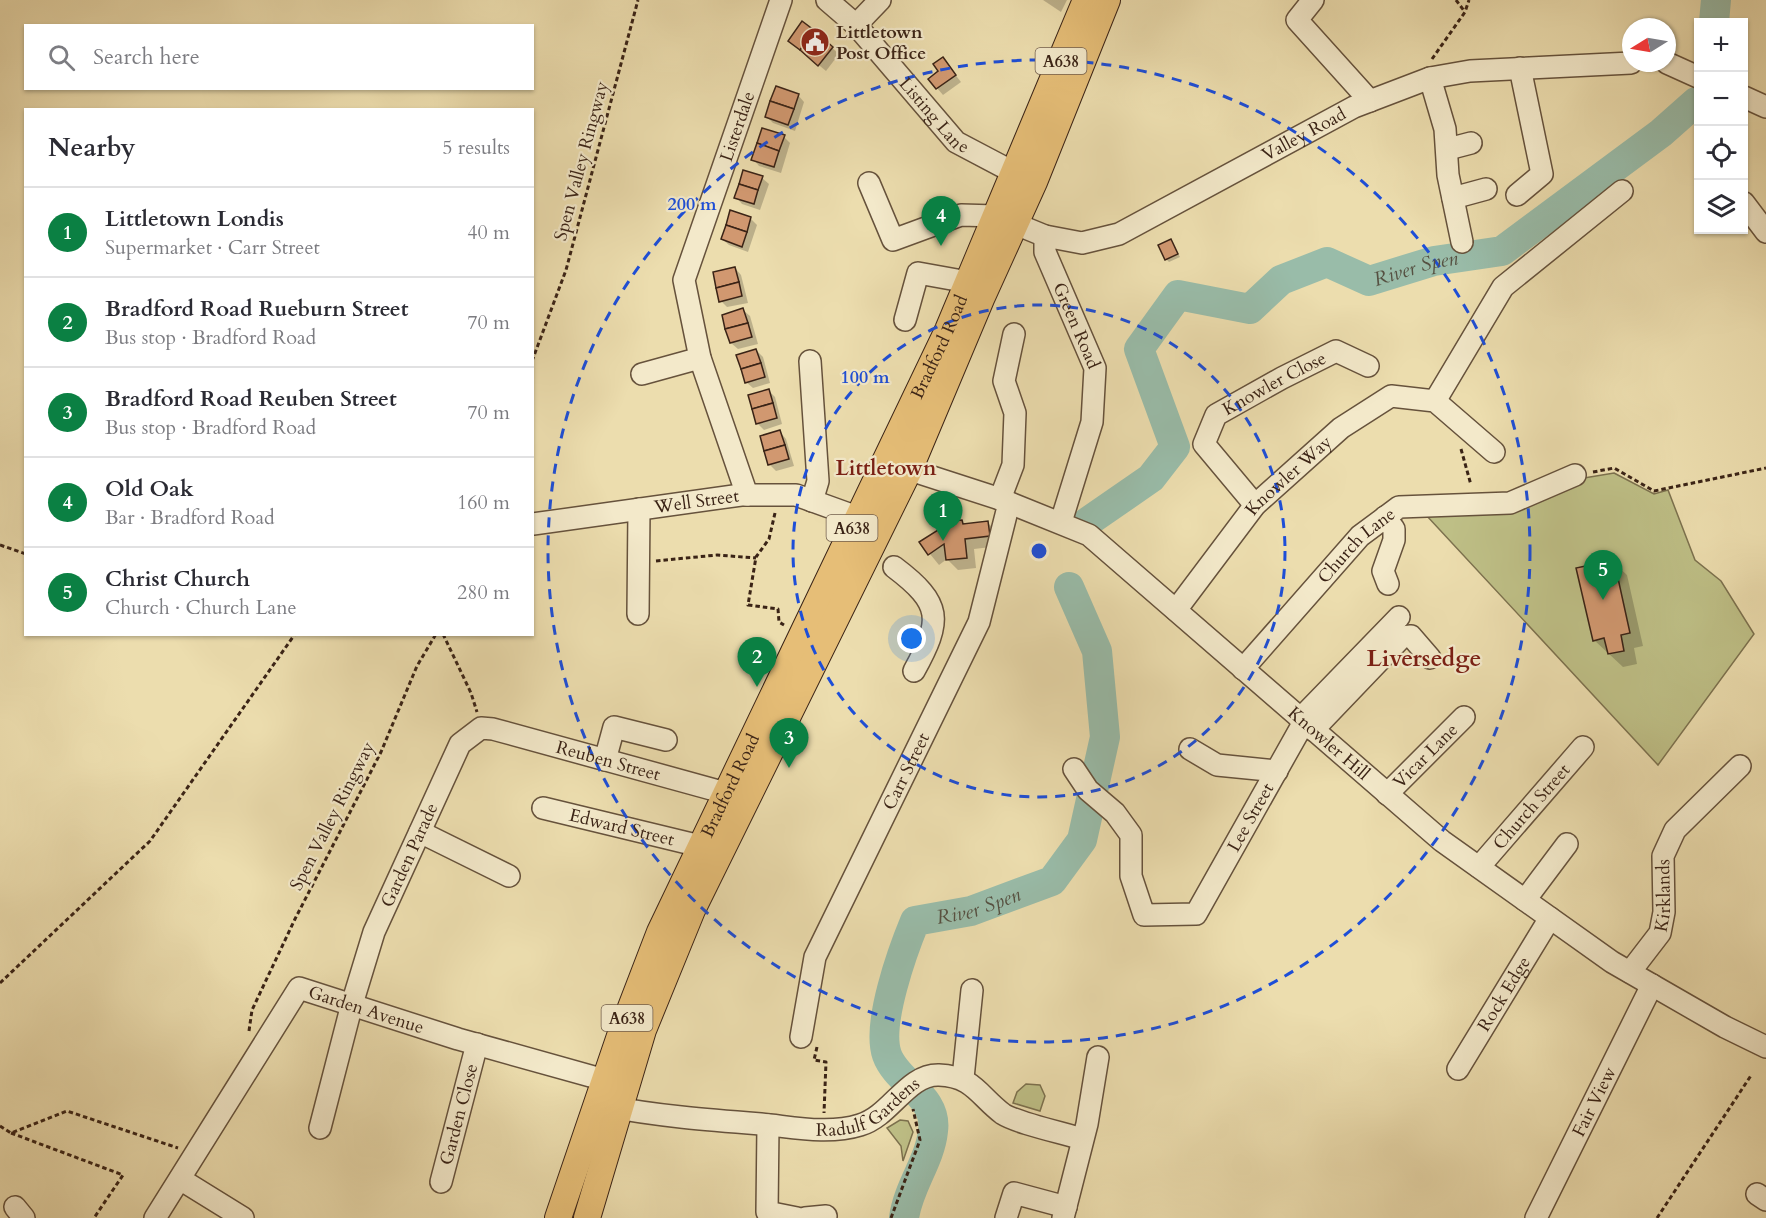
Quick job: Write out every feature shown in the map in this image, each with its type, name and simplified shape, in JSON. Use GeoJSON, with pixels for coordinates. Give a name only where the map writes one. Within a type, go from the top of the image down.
{"type":"FeatureCollection","features":[{"type":"Feature","properties":{"kind":"main road","name":"Bradford Road"},"geometry":{"type":"LineString","coordinates":[[1024,178],[1086,0]]}},
{"type":"Feature","properties":{"kind":"main road","name":"Bradford Road"},"geometry":{"type":"LineString","coordinates":[[558,1218],[643,1030],[692,910],[909,470],[981,299],[1006,220],[1107,0]]}},
{"type":"Feature","properties":{"kind":"main road","name":"Bradford Road"},"geometry":{"type":"LineString","coordinates":[[587,1218],[612,1095],[620,1036],[660,932],[968,282],[1006,220]]}},
{"type":"Feature","properties":{"kind":"street","name":"Listerdale"},"geometry":{"type":"LineString","coordinates":[[747,495],[700,358],[684,280],[781,0]]}},
{"type":"Feature","properties":{"kind":"street","name":"Listing Lane"},"geometry":{"type":"LineString","coordinates":[[827,0],[856,25],[956,142],[1024,178]]}},
{"type":"Feature","properties":{"kind":"street"},"geometry":{"type":"LineString","coordinates":[[856,25],[880,0]]}},
{"type":"Feature","properties":{"kind":"street"},"geometry":{"type":"LineString","coordinates":[[1313,0],[1297,20],[1370,100]]}},
{"type":"Feature","properties":{"kind":"street","name":"Valley Road"},"geometry":{"type":"LineString","coordinates":[[869,183],[893,240],[961,214],[1006,220],[1045,236],[1082,243],[1119,234],[1354,107],[1422,81],[1520,68],[1622,63]]}},
{"type":"Feature","properties":{"kind":"street"},"geometry":{"type":"LineString","coordinates":[[1676,67],[1694,75]]}},
{"type":"Feature","properties":{"kind":"street"},"geometry":{"type":"LineString","coordinates":[[1517,195],[1542,174],[1520,68]]}},
{"type":"Feature","properties":{"kind":"street"},"geometry":{"type":"LineString","coordinates":[[1422,81],[1448,149],[1448,175],[1462,242]]}},
{"type":"Feature","properties":{"kind":"street"},"geometry":{"type":"LineString","coordinates":[[1748,99],[1766,107]]}},
{"type":"Feature","properties":{"kind":"street"},"geometry":{"type":"LineString","coordinates":[[1448,149],[1471,143]]}},
{"type":"Feature","properties":{"kind":"street"},"geometry":{"type":"LineString","coordinates":[[1453,198],[1486,189]]}},
{"type":"Feature","properties":{"kind":"street"},"geometry":{"type":"LineString","coordinates":[[1494,452],[1435,401],[1503,287],[1622,191]]}},
{"type":"Feature","properties":{"kind":"street"},"geometry":{"type":"LineString","coordinates":[[1748,209],[1766,232]]}},
{"type":"Feature","properties":{"kind":"street","name":"Green Road"},"geometry":{"type":"LineString","coordinates":[[1045,236],[1045,252],[1095,368],[1092,422],[1061,522]]}},
{"type":"Feature","properties":{"kind":"street"},"geometry":{"type":"LineString","coordinates":[[905,320],[918,273],[968,282]]}},
{"type":"Feature","properties":{"kind":"street","name":"Carr Street"},"geometry":{"type":"LineString","coordinates":[[810,1038],[815,957],[979,622],[1013,465],[1015,412],[1004,381],[1014,334]]}},
{"type":"Feature","properties":{"kind":"street","name":"Knowler Close"},"geometry":{"type":"LineString","coordinates":[[1255,505],[1204,444],[1216,415],[1281,378],[1336,351],[1368,366]]}},
{"type":"Feature","properties":{"kind":"street"},"geometry":{"type":"LineString","coordinates":[[642,374],[700,358]]}},
{"type":"Feature","properties":{"kind":"street"},"geometry":{"type":"LineString","coordinates":[[810,361],[818,481],[812,501]]}},
{"type":"Feature","properties":{"kind":"street","name":"Knowler Way"},"geometry":{"type":"LineString","coordinates":[[1176,610],[1255,505],[1341,428],[1391,396],[1435,401]]}},
{"type":"Feature","properties":{"kind":"street","name":"Knowler Hill"},"geometry":{"type":"LineString","coordinates":[[884,462],[1005,501],[1089,535],[1442,841],[1630,972],[1766,1047]]}},
{"type":"Feature","properties":{"kind":"street","name":"Church Lane"},"geometry":{"type":"LineString","coordinates":[[1243,669],[1360,536],[1399,507],[1510,503],[1575,475]]}},
{"type":"Feature","properties":{"kind":"street","name":"Well Street"},"geometry":{"type":"LineString","coordinates":[[534,524],[747,495],[796,495],[857,517]]}},
{"type":"Feature","properties":{"kind":"street"},"geometry":{"type":"LineString","coordinates":[[638,614],[639,509]]}},
{"type":"Feature","properties":{"kind":"street"},"geometry":{"type":"LineString","coordinates":[[1385,517],[1394,529],[1394,540],[1383,571],[1388,584]]}},
{"type":"Feature","properties":{"kind":"street"},"geometry":{"type":"LineString","coordinates":[[894,567],[912,581],[933,610],[935,621],[931,640],[914,671]]}},
{"type":"Feature","properties":{"kind":"street"},"geometry":{"type":"LineString","coordinates":[[1306,724],[1399,617]]}},
{"type":"Feature","properties":{"kind":"street"},"geometry":{"type":"LineString","coordinates":[[1306,724],[1402,637],[1411,636],[1430,658]]}},
{"type":"Feature","properties":{"kind":"street"},"geometry":{"type":"LineString","coordinates":[[931,640],[964,654]]}},
{"type":"Feature","properties":{"kind":"street","name":"Vicar Lane"},"geometry":{"type":"LineString","coordinates":[[1387,794],[1464,717]]}},
{"type":"Feature","properties":{"kind":"street","name":"Lee Street"},"geometry":{"type":"LineString","coordinates":[[1074,769],[1094,795],[1131,835],[1131,876],[1144,915],[1196,914],[1306,724]]}},
{"type":"Feature","properties":{"kind":"street"},"geometry":{"type":"LineString","coordinates":[[605,760],[614,727],[666,740]]}},
{"type":"Feature","properties":{"kind":"street","name":"Reuben Street"},"geometry":{"type":"LineString","coordinates":[[487,729],[726,793]]}},
{"type":"Feature","properties":{"kind":"street","name":"Garden Parade"},"geometry":{"type":"LineString","coordinates":[[320,1128],[352,1004],[374,932],[459,744],[487,729]]}},
{"type":"Feature","properties":{"kind":"street","name":"Church Street"},"geometry":{"type":"LineString","coordinates":[[1479,867],[1583,747]]}},
{"type":"Feature","properties":{"kind":"street"},"geometry":{"type":"LineString","coordinates":[[1190,749],[1217,765],[1277,771]]}},
{"type":"Feature","properties":{"kind":"street","name":"Kirklands"},"geometry":{"type":"LineString","coordinates":[[1630,972],[1660,933],[1664,912],[1663,856],[1675,830],[1740,766]]}},
{"type":"Feature","properties":{"kind":"street","name":"Edward Street"},"geometry":{"type":"LineString","coordinates":[[543,808],[700,846]]}},
{"type":"Feature","properties":{"kind":"street"},"geometry":{"type":"LineString","coordinates":[[420,832],[509,876]]}},
{"type":"Feature","properties":{"kind":"street"},"geometry":{"type":"LineString","coordinates":[[1525,900],[1567,844]]}},
{"type":"Feature","properties":{"kind":"street","name":"Rock Edge"},"geometry":{"type":"LineString","coordinates":[[1458,1069],[1550,918]]}},
{"type":"Feature","properties":{"kind":"street","name":"Fair View"},"geometry":{"type":"LineString","coordinates":[[1536,1218],[1652,985]]}},
{"type":"Feature","properties":{"kind":"street","name":"Garden Avenue"},"geometry":{"type":"LineString","coordinates":[[155,1218],[299,988],[477,1044],[612,1095],[724,1121]]}},
{"type":"Feature","properties":{"kind":"street"},"geometry":{"type":"LineString","coordinates":[[972,990],[963,1078],[1004,1115],[1084,1131]]}},
{"type":"Feature","properties":{"kind":"street","name":"Garden Close"},"geometry":{"type":"LineString","coordinates":[[441,1182],[477,1044]]}},
{"type":"Feature","properties":{"kind":"street"},"geometry":{"type":"LineString","coordinates":[[1006,1218],[1014,1193],[1064,1213],[1084,1131],[1098,1057]]}},
{"type":"Feature","properties":{"kind":"street","name":"Radulf Gardens"},"geometry":{"type":"LineString","coordinates":[[724,1121],[838,1130],[863,1125],[886,1112],[926,1076],[963,1078]]}},
{"type":"Feature","properties":{"kind":"street"},"geometry":{"type":"LineString","coordinates":[[768,1125],[767,1212],[797,1218]]}},
{"type":"Feature","properties":{"kind":"street"},"geometry":{"type":"LineString","coordinates":[[180,1179],[243,1218]]}},
{"type":"Feature","properties":{"kind":"path","name":"Spen Valley Ringway"},"geometry":{"type":"LineString","coordinates":[[534,356],[566,270],[638,0]]}},
{"type":"Feature","properties":{"kind":"path"},"geometry":{"type":"LineString","coordinates":[[1456,0],[1465,12]]}},
{"type":"Feature","properties":{"kind":"path"},"geometry":{"type":"LineString","coordinates":[[1422,81],[1465,12],[1469,0]]}},
{"type":"Feature","properties":{"kind":"path"},"geometry":{"type":"LineString","coordinates":[[1452,416],[1477,505]]}},
{"type":"Feature","properties":{"kind":"path"},"geometry":{"type":"LineString","coordinates":[[1575,475],[1614,468],[1654,491],[1766,468]]}},
{"type":"Feature","properties":{"kind":"path"},"geometry":{"type":"LineString","coordinates":[[779,495],[769,539],[756,558],[748,605],[777,609],[779,622],[802,633]]}},
{"type":"Feature","properties":{"kind":"path"},"geometry":{"type":"LineString","coordinates":[[0,545],[24,553]]}},
{"type":"Feature","properties":{"kind":"path"},"geometry":{"type":"LineString","coordinates":[[638,561],[717,555],[756,558]]}},
{"type":"Feature","properties":{"kind":"path"},"geometry":{"type":"LineString","coordinates":[[0,983],[150,841],[294,636]]}},
{"type":"Feature","properties":{"kind":"path","name":"Spen Valley Ringway"},"geometry":{"type":"LineString","coordinates":[[252,1010],[295,919],[381,752],[417,666],[435,636]]}},
{"type":"Feature","properties":{"kind":"path"},"geometry":{"type":"LineString","coordinates":[[444,636],[487,729]]}},
{"type":"Feature","properties":{"kind":"path"},"geometry":{"type":"LineString","coordinates":[[810,1038],[814,1060],[826,1062],[822,1130]]}},
{"type":"Feature","properties":{"kind":"path"},"geometry":{"type":"LineString","coordinates":[[1657,1218],[1752,1074]]}},
{"type":"Feature","properties":{"kind":"path"},"geometry":{"type":"LineString","coordinates":[[891,1218],[920,1140],[909,1089]]}},
{"type":"Feature","properties":{"kind":"path"},"geometry":{"type":"LineString","coordinates":[[12,1133],[67,1111],[196,1155]]}},
{"type":"Feature","properties":{"kind":"path"},"geometry":{"type":"LineString","coordinates":[[0,1126],[12,1133],[123,1174],[94,1218]]}},
{"type":"Feature","properties":{"kind":"green space"},"geometry":{"type":"Polygon","coordinates":[[[1614,473],[1654,494],[1668,490],[1695,560],[1721,581],[1754,634],[1658,765],[1426,515],[1510,514],[1578,479],[1614,473]]]}},
{"type":"Feature","properties":{"kind":"green space"},"geometry":{"type":"Polygon","coordinates":[[[1026,1084],[1040,1085],[1045,1096],[1040,1111],[1013,1103],[1017,1092],[1026,1084]]]}},
{"type":"Feature","properties":{"kind":"green space"},"geometry":{"type":"Polygon","coordinates":[[[900,1120],[908,1121],[913,1132],[903,1161],[901,1146],[887,1128],[900,1120]]]}},
{"type":"Feature","properties":{"kind":"building"},"geometry":{"type":"Polygon","coordinates":[[[802,21],[815,31],[800,50],[788,41],[802,21]]]}},
{"type":"Feature","properties":{"kind":"building"},"geometry":{"type":"Polygon","coordinates":[[[815,31],[833,47],[818,66],[800,50],[815,31]]]}},
{"type":"Feature","properties":{"kind":"building"},"geometry":{"type":"Polygon","coordinates":[[[943,57],[956,75],[936,89],[928,79],[938,71],[933,64],[943,57]]]}},
{"type":"Feature","properties":{"kind":"building"},"geometry":{"type":"Polygon","coordinates":[[[776,86],[799,94],[794,109],[770,101],[776,86]]]}},
{"type":"Feature","properties":{"kind":"building"},"geometry":{"type":"Polygon","coordinates":[[[770,101],[794,109],[788,125],[765,117],[770,101]]]}},
{"type":"Feature","properties":{"kind":"building"},"geometry":{"type":"Polygon","coordinates":[[[762,128],[785,135],[779,151],[757,143],[762,128]]]}},
{"type":"Feature","properties":{"kind":"building"},"geometry":{"type":"Polygon","coordinates":[[[757,143],[779,151],[774,167],[751,160],[757,143]]]}},
{"type":"Feature","properties":{"kind":"building"},"geometry":{"type":"Polygon","coordinates":[[[743,170],[763,176],[758,190],[739,184],[743,170]]]}},
{"type":"Feature","properties":{"kind":"building"},"geometry":{"type":"Polygon","coordinates":[[[739,184],[758,190],[754,204],[734,198],[739,184]]]}},
{"type":"Feature","properties":{"kind":"building"},"geometry":{"type":"Polygon","coordinates":[[[730,210],[751,217],[747,232],[726,225],[730,210]]]}},
{"type":"Feature","properties":{"kind":"building"},"geometry":{"type":"Polygon","coordinates":[[[726,225],[747,232],[742,247],[721,239],[726,225]]]}},
{"type":"Feature","properties":{"kind":"building"},"geometry":{"type":"Polygon","coordinates":[[[1171,239],[1178,254],[1165,260],[1158,245],[1171,239]]]}},
{"type":"Feature","properties":{"kind":"building"},"geometry":{"type":"Polygon","coordinates":[[[735,267],[739,282],[716,288],[713,272],[735,267]]]}},
{"type":"Feature","properties":{"kind":"building"},"geometry":{"type":"Polygon","coordinates":[[[739,282],[742,296],[719,302],[716,288],[739,282]]]}},
{"type":"Feature","properties":{"kind":"building"},"geometry":{"type":"Polygon","coordinates":[[[743,308],[748,323],[725,329],[722,315],[743,308]]]}},
{"type":"Feature","properties":{"kind":"building"},"geometry":{"type":"Polygon","coordinates":[[[748,323],[752,337],[730,343],[725,329],[748,323]]]}},
{"type":"Feature","properties":{"kind":"building"},"geometry":{"type":"Polygon","coordinates":[[[756,349],[761,363],[741,369],[736,355],[756,349]]]}},
{"type":"Feature","properties":{"kind":"building"},"geometry":{"type":"Polygon","coordinates":[[[761,363],[765,377],[745,383],[741,369],[761,363]]]}},
{"type":"Feature","properties":{"kind":"building"},"geometry":{"type":"Polygon","coordinates":[[[769,389],[773,403],[752,409],[748,395],[769,389]]]}},
{"type":"Feature","properties":{"kind":"building"},"geometry":{"type":"Polygon","coordinates":[[[773,403],[777,418],[756,424],[752,409],[773,403]]]}},
{"type":"Feature","properties":{"kind":"building"},"geometry":{"type":"Polygon","coordinates":[[[780,430],[785,445],[764,451],[760,436],[780,430]]]}},
{"type":"Feature","properties":{"kind":"building"},"geometry":{"type":"Polygon","coordinates":[[[785,445],[789,459],[768,465],[764,451],[785,445]]]}},
{"type":"Feature","properties":{"kind":"building"},"geometry":{"type":"Polygon","coordinates":[[[962,520],[963,524],[988,521],[990,536],[965,539],[967,558],[946,560],[944,544],[928,555],[919,542],[943,527],[942,522],[962,520]]]}},
{"type":"Feature","properties":{"kind":"building"},"geometry":{"type":"Polygon","coordinates":[[[1614,560],[1630,633],[1621,635],[1624,651],[1608,654],[1604,638],[1593,641],[1576,568],[1614,560]]]}},
{"type":"Feature","properties":{"kind":"waterway","name":"River Spen"},"geometry":{"type":"LineString","coordinates":[[1714,18],[1716,0]]}},
{"type":"Feature","properties":{"kind":"waterway","name":"River Spen"},"geometry":{"type":"LineString","coordinates":[[1086,523],[1151,478],[1175,447],[1139,349],[1178,295],[1250,309],[1281,280],[1327,262],[1369,281],[1434,261],[1502,251],[1661,133],[1694,104]]}},
{"type":"Feature","properties":{"kind":"waterway","name":"River Spen"},"geometry":{"type":"LineString","coordinates":[[904,1218],[910,1196],[928,1153],[933,1119],[923,1099],[892,1065],[887,1055],[885,1025],[892,987],[915,921],[971,911],[1052,881],[1082,840],[1105,737],[1097,651],[1069,587]]}},
{"type":"Feature","properties":{"kind":"place","name":"Littletown Post Office"},"geometry":{"type":"Point","coordinates":[815,42]}},
{"type":"Feature","properties":{"kind":"place","name":"Old Oak"},"geometry":{"type":"Point","coordinates":[941,246]}},
{"type":"Feature","properties":{"kind":"place","name":"Littletown Londis"},"geometry":{"type":"Point","coordinates":[943,541]}},
{"type":"Feature","properties":{"kind":"place","name":"Christ Church"},"geometry":{"type":"Point","coordinates":[1603,600]}},
{"type":"Feature","properties":{"kind":"place","name":"Bradford Road Rueburn Street"},"geometry":{"type":"Point","coordinates":[757,687]}},
{"type":"Feature","properties":{"kind":"place","name":"Bradford Road Reuben Street"},"geometry":{"type":"Point","coordinates":[789,768]}},
{"type":"Feature","properties":{"kind":"district","name":"Littletown"},"geometry":{"type":"Point","coordinates":[886,468]}},
{"type":"Feature","properties":{"kind":"district","name":"Liversedge"},"geometry":{"type":"Point","coordinates":[1424,658]}}]}
